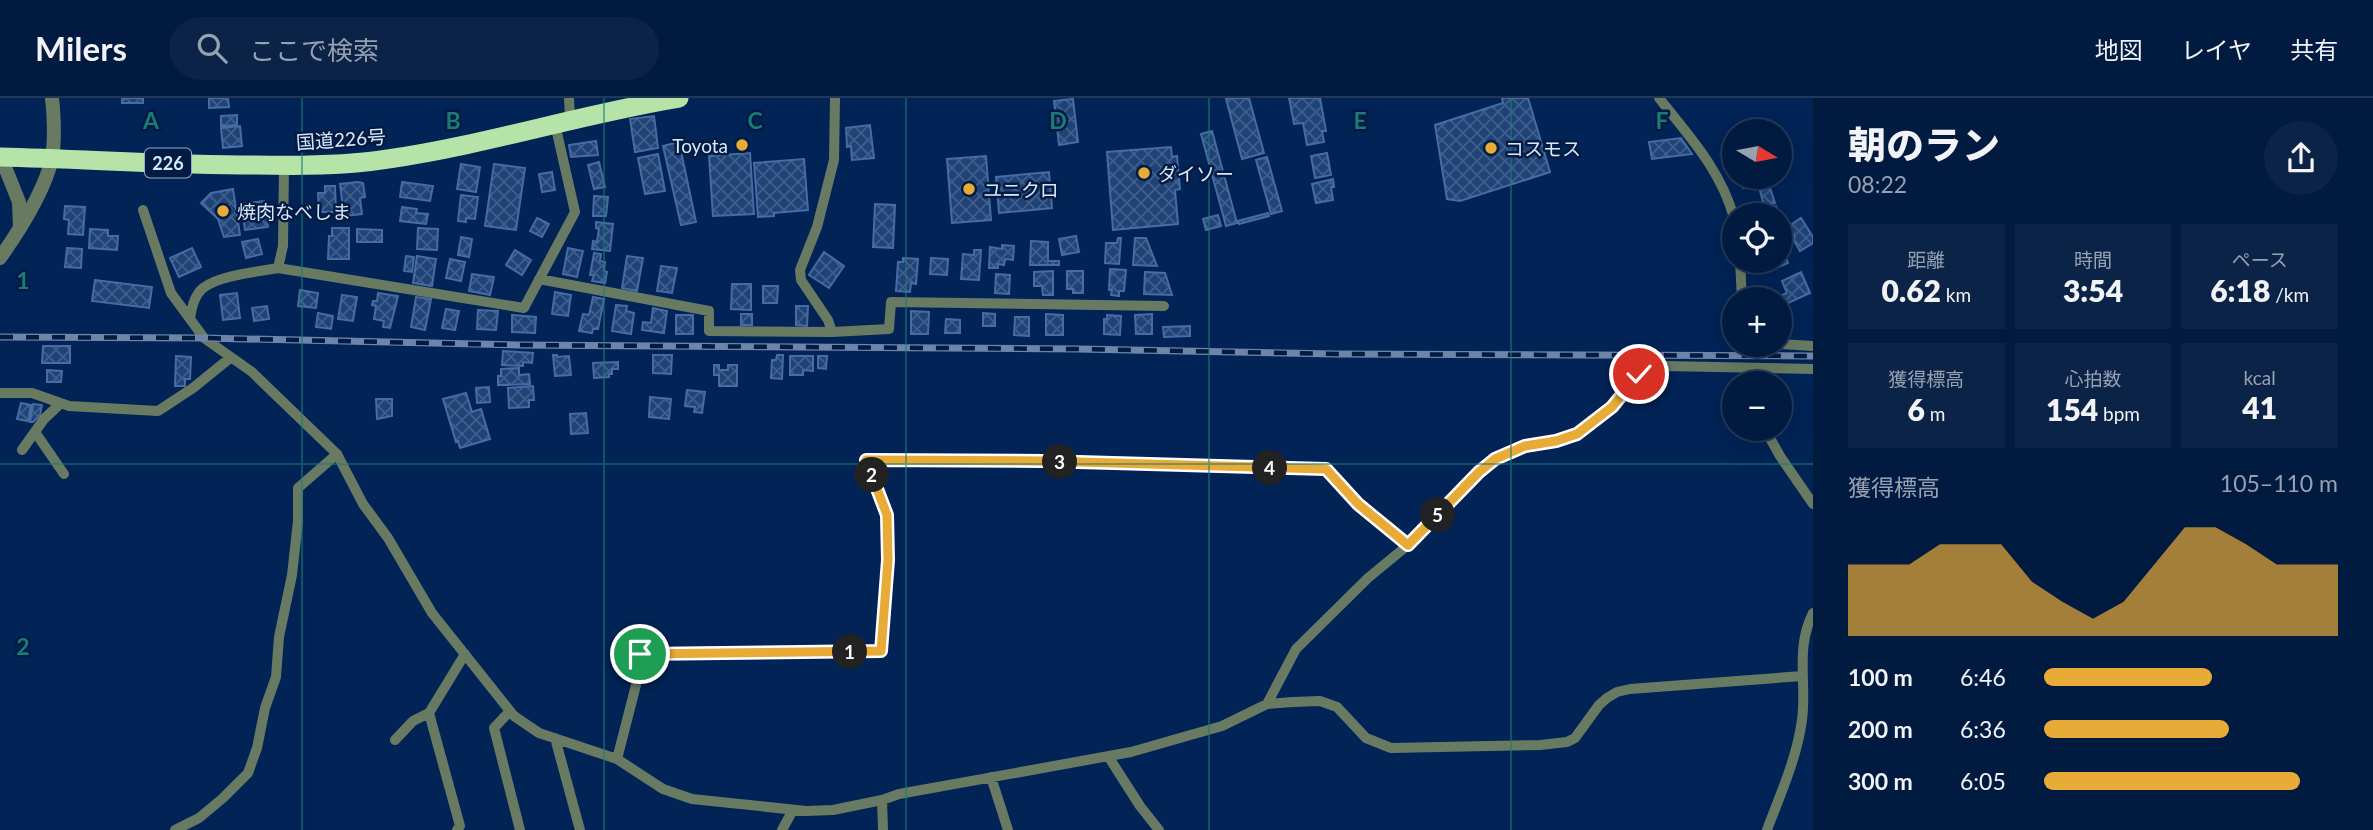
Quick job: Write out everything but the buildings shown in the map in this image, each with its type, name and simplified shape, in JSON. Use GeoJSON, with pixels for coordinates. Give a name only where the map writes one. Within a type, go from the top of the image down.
{"type":"FeatureCollection","features":[{"type":"Feature","properties":{"kind":"highway","name":"国道226号"},"geometry":{"type":"LineString","coordinates":[[0,157],[213,165],[338,164],[387,159],[471,144],[630,106],[679,98]]}},
{"type":"Feature","properties":{"kind":"street"},"geometry":{"type":"LineString","coordinates":[[0,258],[20,229],[52,158],[52,98]]}},
{"type":"Feature","properties":{"kind":"street"},"geometry":{"type":"LineString","coordinates":[[190,318],[194,301],[204,288],[235,275],[278,268],[524,307],[575,212],[563,122],[569,98]]}},
{"type":"Feature","properties":{"kind":"street"},"geometry":{"type":"LineString","coordinates":[[832,332],[828,320],[801,280],[800,270],[817,227],[834,160],[835,98]]}},
{"type":"Feature","properties":{"kind":"street"},"geometry":{"type":"LineString","coordinates":[[1659,98],[1705,156],[1719,177],[1730,203]]}},
{"type":"Feature","properties":{"kind":"street"},"geometry":{"type":"LineString","coordinates":[[0,157],[19,202],[20,229]]}},
{"type":"Feature","properties":{"kind":"street"},"geometry":{"type":"LineString","coordinates":[[278,268],[284,246],[284,166]]}},
{"type":"Feature","properties":{"kind":"street"},"geometry":{"type":"LineString","coordinates":[[143,210],[171,293],[204,338],[252,372],[337,454],[363,504],[388,538],[432,613],[510,711],[538,733],[617,759],[663,789],[692,799],[793,810],[833,810],[900,794],[1163,744],[1222,726],[1267,704],[1328,702],[1338,707],[1366,738],[1391,748],[1540,745],[1567,742],[1575,738],[1599,705],[1616,692],[1802,676]]}},
{"type":"Feature","properties":{"kind":"street"},"geometry":{"type":"LineString","coordinates":[[539,279],[709,311],[709,331],[832,332],[889,329],[891,302],[1164,306]]}},
{"type":"Feature","properties":{"kind":"street"},"geometry":{"type":"LineString","coordinates":[[1792,345],[1813,346]]}},
{"type":"Feature","properties":{"kind":"street"},"geometry":{"type":"LineString","coordinates":[[0,393],[32,393],[69,406],[158,411],[193,388],[230,358]]}},
{"type":"Feature","properties":{"kind":"street"},"geometry":{"type":"LineString","coordinates":[[1267,704],[1296,649],[1368,578],[1408,545],[1495,459],[1525,446],[1577,434],[1612,407],[1639,374],[1650,368],[1813,369]]}},
{"type":"Feature","properties":{"kind":"street"},"geometry":{"type":"LineString","coordinates":[[22,450],[44,419],[61,403]]}},
{"type":"Feature","properties":{"kind":"street"},"geometry":{"type":"LineString","coordinates":[[35,432],[64,474]]}},
{"type":"Feature","properties":{"kind":"street"},"geometry":{"type":"LineString","coordinates":[[1772,441],[1813,504]]}},
{"type":"Feature","properties":{"kind":"street"},"geometry":{"type":"LineString","coordinates":[[175,830],[199,818],[248,773],[275,677],[279,636],[292,575],[298,521],[298,488],[337,454]]}},
{"type":"Feature","properties":{"kind":"street"},"geometry":{"type":"LineString","coordinates":[[617,759],[636,685],[640,654],[881,651],[889,552],[887,515],[866,460],[1043,461],[1326,469],[1358,504],[1408,545]]}},
{"type":"Feature","properties":{"kind":"street"},"geometry":{"type":"LineString","coordinates":[[1767,830],[1786,780],[1802,723],[1803,641],[1813,613]]}},
{"type":"Feature","properties":{"kind":"street"},"geometry":{"type":"LineString","coordinates":[[395,740],[413,721],[429,713],[465,654]]}},
{"type":"Feature","properties":{"kind":"street"},"geometry":{"type":"LineString","coordinates":[[510,711],[494,728],[520,830]]}},
{"type":"Feature","properties":{"kind":"street"},"geometry":{"type":"LineString","coordinates":[[429,713],[460,826],[457,830]]}},
{"type":"Feature","properties":{"kind":"street"},"geometry":{"type":"LineString","coordinates":[[555,738],[580,830]]}},
{"type":"Feature","properties":{"kind":"street"},"geometry":{"type":"LineString","coordinates":[[1108,756],[1159,830]]}},
{"type":"Feature","properties":{"kind":"street"},"geometry":{"type":"LineString","coordinates":[[991,778],[1008,830]]}},
{"type":"Feature","properties":{"kind":"street"},"geometry":{"type":"LineString","coordinates":[[882,800],[883,830]]}},
{"type":"Feature","properties":{"kind":"street"},"geometry":{"type":"LineString","coordinates":[[782,830],[793,810]]}},
{"type":"Feature","properties":{"kind":"railway"},"geometry":{"type":"LineString","coordinates":[[0,337],[1336,354],[1813,356]]}},
{"type":"Feature","properties":{"kind":"place","name":"Toyota"},"geometry":{"type":"Point","coordinates":[742,145]}},
{"type":"Feature","properties":{"kind":"place","name":"コスモス"},"geometry":{"type":"Point","coordinates":[1491,148]}},
{"type":"Feature","properties":{"kind":"place","name":"ダイソー"},"geometry":{"type":"Point","coordinates":[1144,173]}},
{"type":"Feature","properties":{"kind":"place","name":"ユニクロ"},"geometry":{"type":"Point","coordinates":[969,189]}},
{"type":"Feature","properties":{"kind":"place","name":"焼肉なべしま"},"geometry":{"type":"Point","coordinates":[223,211]}},
{"type":"Feature","properties":{"kind":"route"},"geometry":{"type":"LineString","coordinates":[[640,654],[881,651],[889,545],[887,515],[866,460],[1043,461],[1326,469],[1358,504],[1408,545],[1495,459],[1514,449],[1567,439],[1577,434],[1612,407],[1639,374]]}}]}
